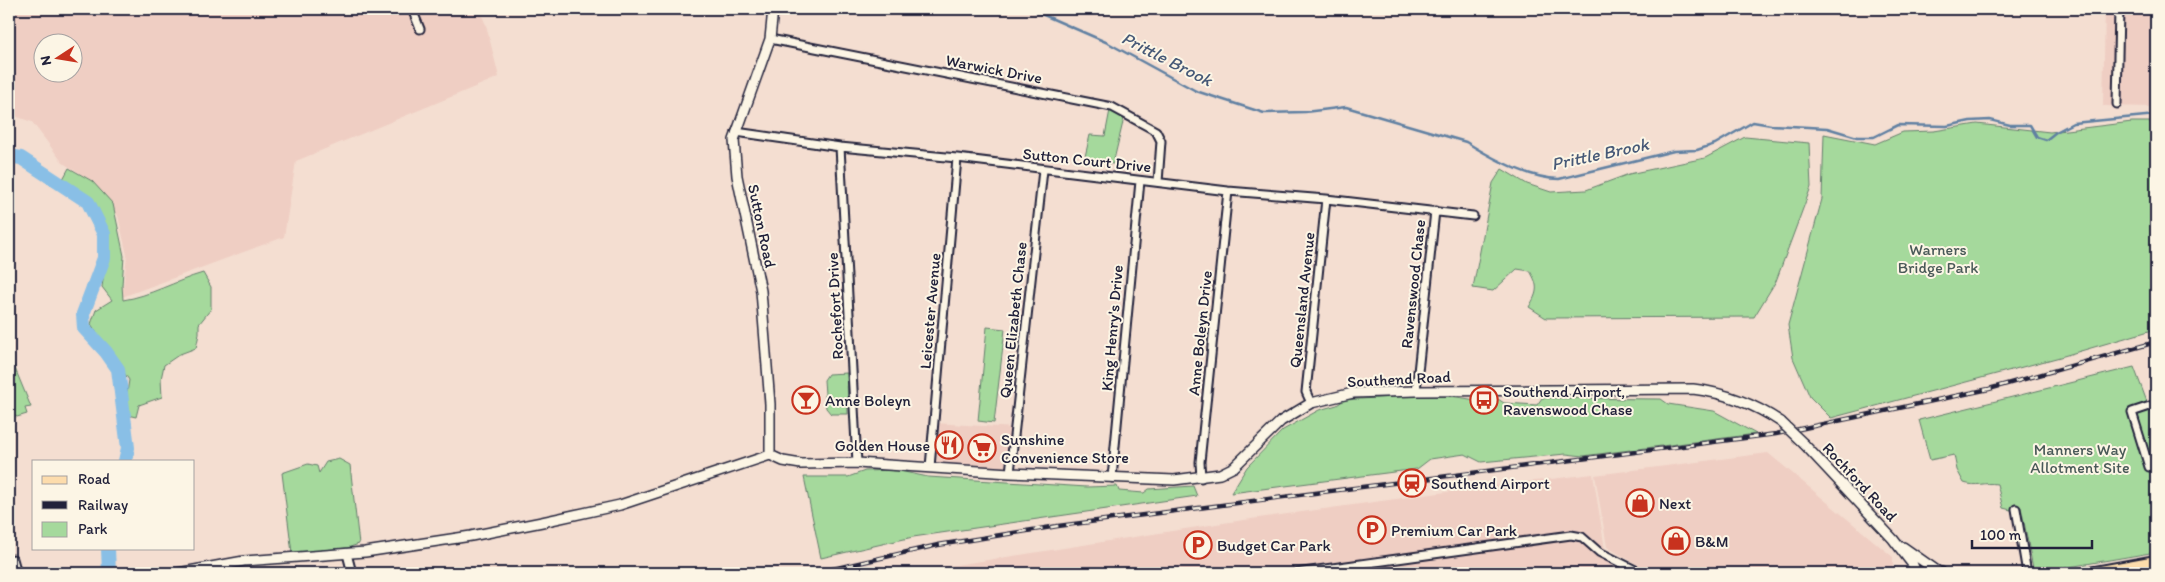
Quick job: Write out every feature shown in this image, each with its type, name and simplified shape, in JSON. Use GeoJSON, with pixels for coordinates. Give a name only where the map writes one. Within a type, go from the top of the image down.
{"type":"FeatureCollection","features":[{"type":"Feature","properties":{"kind":"main road"},"geometry":{"type":"LineString","coordinates":[[2090,573],[2156,561]]}},
{"type":"Feature","properties":{"kind":"main road"},"geometry":{"type":"LineString","coordinates":[[1936,573],[1941,573]]}},
{"type":"Feature","properties":{"kind":"street"},"geometry":{"type":"LineString","coordinates":[[412,9],[420,29]]}},
{"type":"Feature","properties":{"kind":"street","name":"Sutton Road"},"geometry":{"type":"LineString","coordinates":[[770,455],[770,404],[761,291],[734,154],[736,132],[770,38],[774,9]]}},
{"type":"Feature","properties":{"kind":"street"},"geometry":{"type":"LineString","coordinates":[[2118,104],[2119,9]]}},
{"type":"Feature","properties":{"kind":"street","name":"Warwick Drive"},"geometry":{"type":"LineString","coordinates":[[770,38],[1112,107],[1156,132],[1161,141],[1158,182]]}},
{"type":"Feature","properties":{"kind":"street","name":"Sutton Court Drive"},"geometry":{"type":"LineString","coordinates":[[736,132],[840,147],[957,158],[1043,170],[1228,191],[1326,199],[1473,216]]}},
{"type":"Feature","properties":{"kind":"street","name":"Rochefort Drive"},"geometry":{"type":"LineString","coordinates":[[840,147],[857,463]]}},
{"type":"Feature","properties":{"kind":"street","name":"Leicester Avenue"},"geometry":{"type":"LineString","coordinates":[[930,467],[957,158]]}},
{"type":"Feature","properties":{"kind":"street","name":"Queen Elizabeth Chase"},"geometry":{"type":"LineString","coordinates":[[1010,473],[1043,170]]}},
{"type":"Feature","properties":{"kind":"street","name":"King Henry's Drive"},"geometry":{"type":"LineString","coordinates":[[1112,478],[1140,181]]}},
{"type":"Feature","properties":{"kind":"street","name":"Anne Boleyn Drive"},"geometry":{"type":"LineString","coordinates":[[1201,478],[1200,462],[1228,191]]}},
{"type":"Feature","properties":{"kind":"street","name":"Queensland Avenue"},"geometry":{"type":"LineString","coordinates":[[1310,403],[1306,392],[1326,199]]}},
{"type":"Feature","properties":{"kind":"street","name":"Ravenswood Chase"},"geometry":{"type":"LineString","coordinates":[[1416,391],[1434,211]]}},
{"type":"Feature","properties":{"kind":"street","name":"Southend Road"},"geometry":{"type":"LineString","coordinates":[[770,455],[801,464],[857,463],[1112,478],[1174,480],[1201,478],[1220,474],[1234,467],[1281,421],[1310,403],[1353,393],[1416,391],[1693,389],[1730,395],[1763,410],[1781,422],[1804,444]]}},
{"type":"Feature","properties":{"kind":"street"},"geometry":{"type":"LineString","coordinates":[[2149,468],[2132,412],[2156,404]]}},
{"type":"Feature","properties":{"kind":"street","name":"Rochford Road"},"geometry":{"type":"LineString","coordinates":[[1804,444],[1893,539],[1913,565],[1916,573]]}},
{"type":"Feature","properties":{"kind":"street"},"geometry":{"type":"LineString","coordinates":[[178,573],[205,570],[244,561],[347,554],[471,536],[620,505],[770,455]]}},
{"type":"Feature","properties":{"kind":"street"},"geometry":{"type":"LineString","coordinates":[[2016,508],[2027,573]]}},
{"type":"Feature","properties":{"kind":"street"},"geometry":{"type":"LineString","coordinates":[[1296,573],[1566,535],[1582,537],[1599,552],[1642,573]]}},
{"type":"Feature","properties":{"kind":"street","name":"Rochford Road"},"geometry":{"type":"LineString","coordinates":[[1893,539],[1941,573]]}},
{"type":"Feature","properties":{"kind":"street"},"geometry":{"type":"LineString","coordinates":[[347,554],[352,573]]}},
{"type":"Feature","properties":{"kind":"street"},"geometry":{"type":"LineString","coordinates":[[13,560],[17,573]]}},
{"type":"Feature","properties":{"kind":"shaded area"},"geometry":{"type":"Polygon","coordinates":[[[9,9],[479,9],[486,25],[499,77],[296,161],[284,237],[122,297],[127,255],[118,216],[87,178],[63,163],[32,122],[9,114],[9,9]]]}},
{"type":"Feature","properties":{"kind":"shaded area"},"geometry":{"type":"Polygon","coordinates":[[[2105,9],[2156,9],[2156,107],[2103,106],[2105,9]]]}},
{"type":"Feature","properties":{"kind":"shaded area"},"geometry":{"type":"Polygon","coordinates":[[[934,423],[1015,428],[1010,473],[930,467],[934,423]]]}},
{"type":"Feature","properties":{"kind":"shaded area"},"geometry":{"type":"Polygon","coordinates":[[[1768,453],[1893,557],[1893,573],[1652,573],[1607,547],[1595,475],[1768,453]]]}},
{"type":"Feature","properties":{"kind":"shaded area"},"geometry":{"type":"Polygon","coordinates":[[[1593,474],[1606,556],[1632,573],[905,573],[1223,523],[1475,488],[1593,474]]]}},
{"type":"Feature","properties":{"kind":"green space"},"geometry":{"type":"Polygon","coordinates":[[[1110,110],[1124,118],[1113,164],[1084,161],[1090,135],[1105,136],[1110,110]]]}},
{"type":"Feature","properties":{"kind":"green space","name":"Warners Bridge Park"},"geometry":{"type":"Polygon","coordinates":[[[2132,122],[2156,122],[2156,329],[2060,357],[1831,418],[1810,397],[1793,358],[1788,325],[1822,199],[1824,134],[1875,144],[1903,132],[1934,131],[1977,124],[2050,132],[2132,122]]]}},
{"type":"Feature","properties":{"kind":"green space"},"geometry":{"type":"Polygon","coordinates":[[[1745,137],[1809,143],[1811,187],[1776,281],[1754,317],[1546,318],[1529,307],[1536,289],[1535,281],[1530,271],[1517,269],[1493,291],[1473,288],[1493,183],[1502,169],[1527,184],[1551,192],[1586,190],[1629,174],[1705,158],[1745,137]]]}},
{"type":"Feature","properties":{"kind":"green space"},"geometry":{"type":"Polygon","coordinates":[[[69,168],[92,181],[113,204],[124,256],[123,300],[143,295],[203,273],[211,287],[211,309],[199,324],[196,348],[180,354],[164,365],[161,379],[162,397],[139,405],[136,417],[127,415],[125,406],[129,380],[91,324],[96,310],[112,300],[102,287],[105,239],[96,213],[77,190],[63,179],[69,168]]]}},
{"type":"Feature","properties":{"kind":"green space"},"geometry":{"type":"Polygon","coordinates":[[[987,327],[1005,329],[994,423],[978,421],[987,327]]]}},
{"type":"Feature","properties":{"kind":"green space"},"geometry":{"type":"Polygon","coordinates":[[[9,354],[31,407],[25,408],[27,414],[17,417],[9,412],[9,354]]]}},
{"type":"Feature","properties":{"kind":"green space","name":"Manners Way Allotment Site"},"geometry":{"type":"Polygon","coordinates":[[[2134,367],[2153,418],[2156,417],[2156,552],[2034,573],[2021,507],[2011,510],[2003,508],[1997,484],[1973,485],[1964,483],[1957,470],[1954,455],[1930,460],[1919,420],[2134,367]]]}},
{"type":"Feature","properties":{"kind":"green space"},"geometry":{"type":"Polygon","coordinates":[[[847,373],[848,414],[831,414],[826,408],[824,380],[828,374],[847,373]]]}},
{"type":"Feature","properties":{"kind":"green space"},"geometry":{"type":"Polygon","coordinates":[[[1410,396],[1451,396],[1476,400],[1498,399],[1504,403],[1537,405],[1542,398],[1661,399],[1668,404],[1714,411],[1756,434],[1583,456],[1566,454],[1481,462],[1465,454],[1430,459],[1417,469],[1231,493],[1247,467],[1283,430],[1319,410],[1337,405],[1344,400],[1410,396]]]}},
{"type":"Feature","properties":{"kind":"green space"},"geometry":{"type":"Polygon","coordinates":[[[339,459],[350,465],[359,544],[347,548],[292,553],[282,473],[308,464],[317,466],[319,473],[326,462],[339,459]]]}},
{"type":"Feature","properties":{"kind":"green space"},"geometry":{"type":"Polygon","coordinates":[[[895,470],[928,477],[1087,487],[1117,486],[1119,491],[1144,493],[1149,489],[1193,486],[1197,496],[913,537],[821,558],[804,477],[848,477],[865,471],[895,470]]]}},
{"type":"Feature","properties":{"kind":"waterway","name":"Prittle Brook"},"geometry":{"type":"LineString","coordinates":[[1030,9],[1108,43],[1196,91],[1264,113],[1305,112],[1346,107],[1466,142],[1511,166],[1548,178],[1559,179],[1674,151],[1697,150],[1715,144],[1753,122],[1771,125],[1827,128],[1857,137],[1874,137],[1898,125],[1947,126],[1970,121],[1990,120],[2010,125],[2030,125],[2037,137],[2046,140],[2073,123],[2156,115]]}},
{"type":"Feature","properties":{"kind":"waterway"},"geometry":{"type":"LineString","coordinates":[[9,156],[21,158],[88,202],[104,234],[104,258],[83,314],[84,328],[106,352],[118,369],[128,448],[125,460]]}},
{"type":"Feature","properties":{"kind":"waterway"},"geometry":{"type":"LineString","coordinates":[[108,550],[109,573]]}},
{"type":"Feature","properties":{"kind":"railway"},"geometry":{"type":"LineString","coordinates":[[815,573],[938,545],[1058,526],[1776,434],[1989,389],[2156,342]]}},
{"type":"Feature","properties":{"kind":"place","name":"Anne Boleyn"},"geometry":{"type":"Point","coordinates":[806,400]}},
{"type":"Feature","properties":{"kind":"place","name":"Southend Airport, Ravenswood Chase"},"geometry":{"type":"Point","coordinates":[1484,400]}},
{"type":"Feature","properties":{"kind":"place","name":"Golden House"},"geometry":{"type":"Point","coordinates":[949,445]}},
{"type":"Feature","properties":{"kind":"place","name":"Sunshine Convenience Store"},"geometry":{"type":"Point","coordinates":[982,448]}},
{"type":"Feature","properties":{"kind":"place","name":"Southend Airport"},"geometry":{"type":"Point","coordinates":[1412,483]}},
{"type":"Feature","properties":{"kind":"place","name":"Next"},"geometry":{"type":"Point","coordinates":[1640,503]}},
{"type":"Feature","properties":{"kind":"place","name":"Premium Car Park"},"geometry":{"type":"Point","coordinates":[1372,530]}},
{"type":"Feature","properties":{"kind":"place","name":"B&M"},"geometry":{"type":"Point","coordinates":[1676,541]}},
{"type":"Feature","properties":{"kind":"place","name":"Budget Car Park"},"geometry":{"type":"Point","coordinates":[1198,545]}}]}
